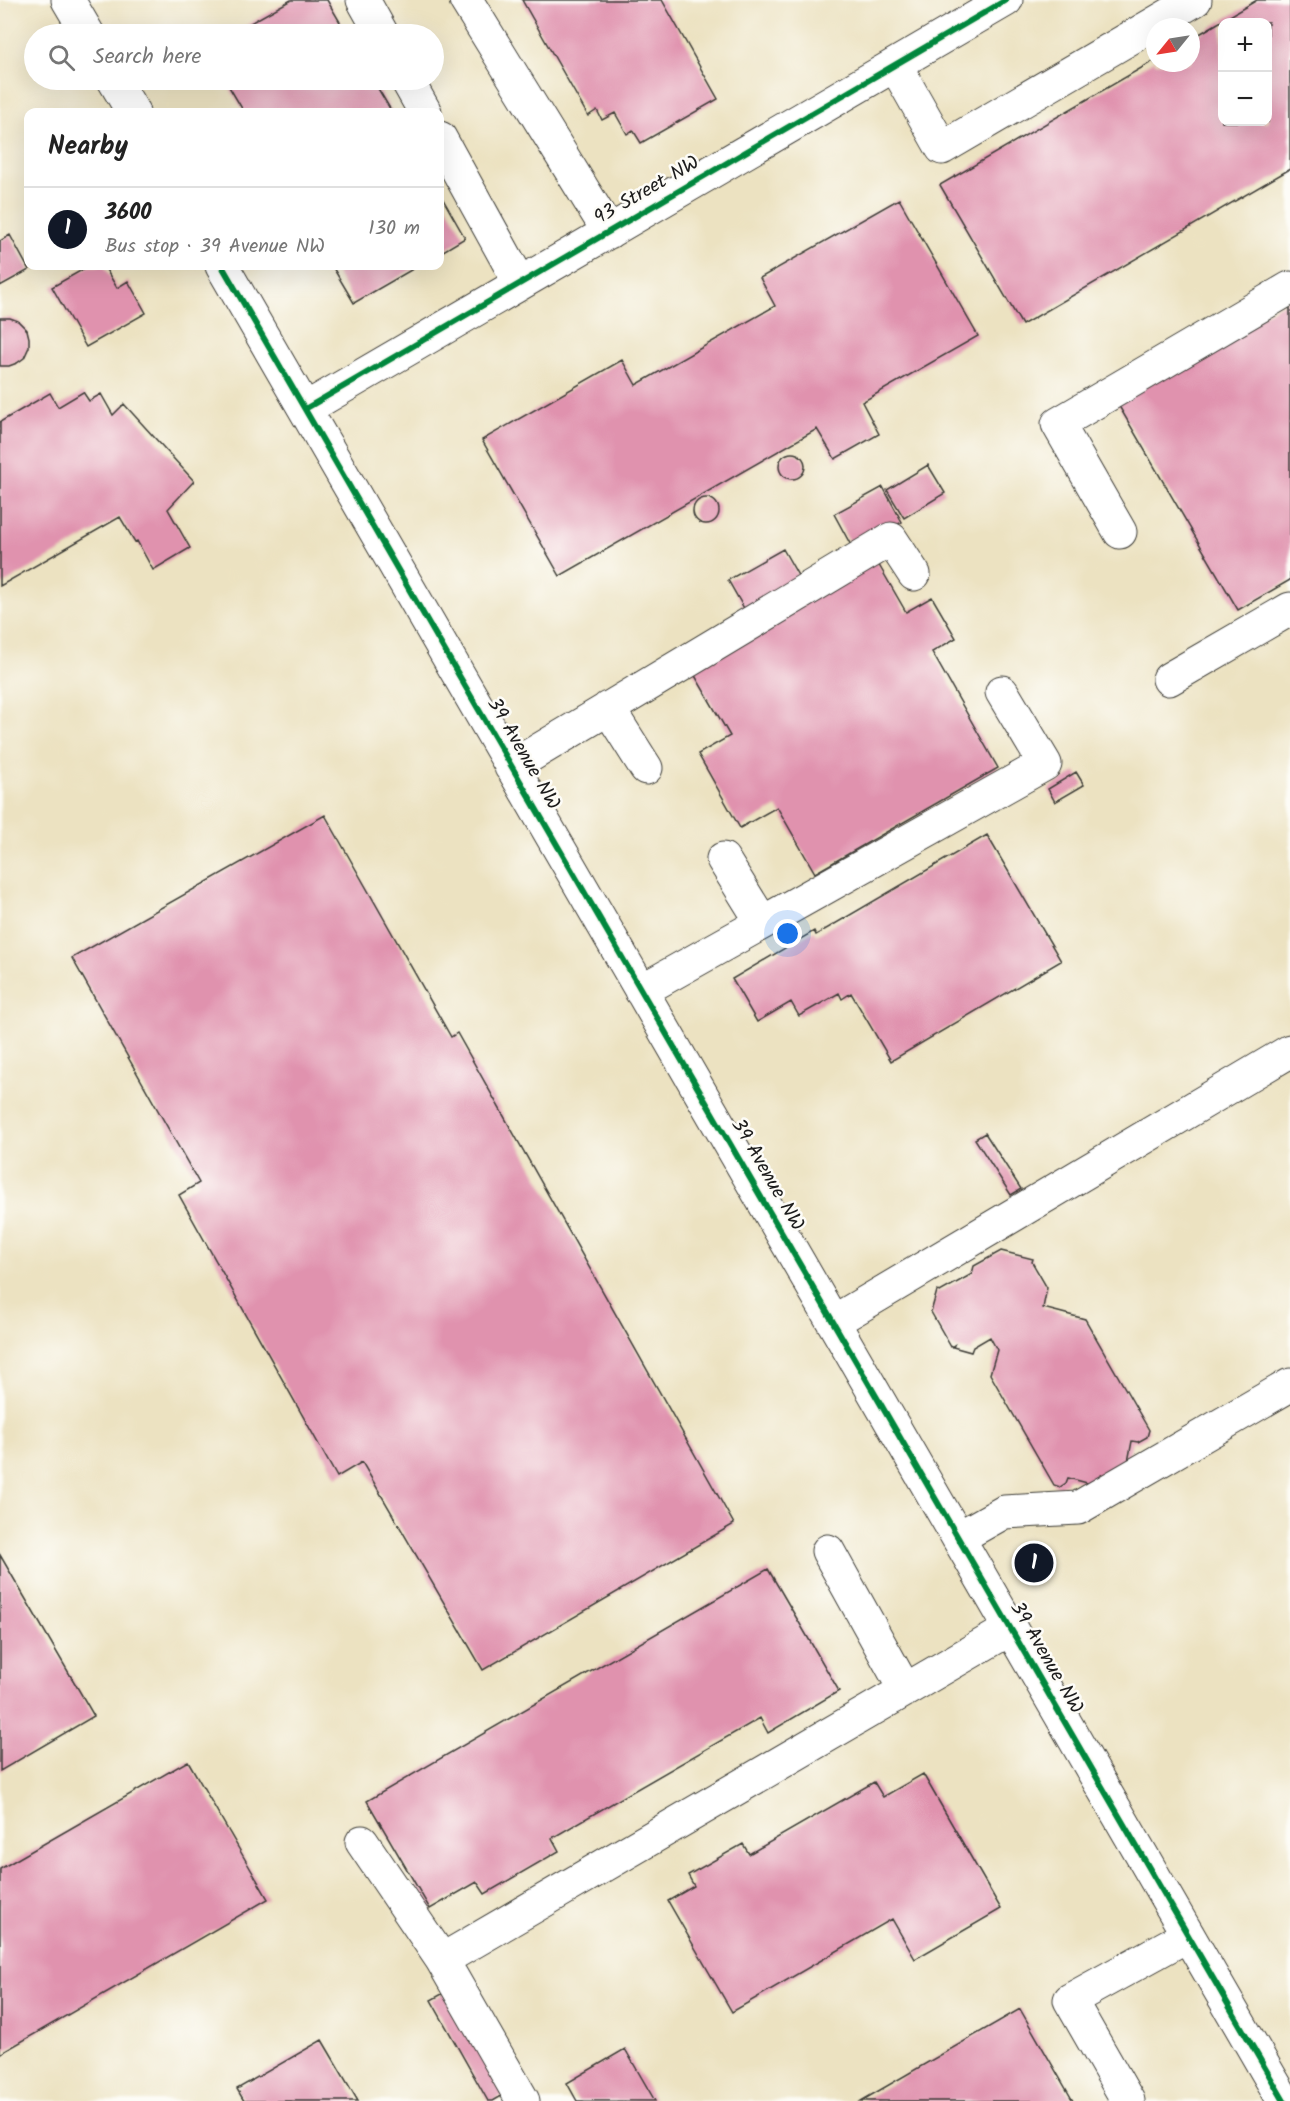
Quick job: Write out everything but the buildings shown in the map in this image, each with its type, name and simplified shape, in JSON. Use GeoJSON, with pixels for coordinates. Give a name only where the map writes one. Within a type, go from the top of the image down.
{"type":"FeatureCollection","features":[{"type":"Feature","properties":{"kind":"street"},"geometry":{"type":"LineString","coordinates":[[68,0],[82,24]]}},
{"type":"Feature","properties":{"kind":"street"},"geometry":{"type":"LineString","coordinates":[[363,0],[376,24]]}},
{"type":"Feature","properties":{"kind":"street"},"geometry":{"type":"LineString","coordinates":[[466,0],[609,232]]}},
{"type":"Feature","properties":{"kind":"street","name":"93 Street NW"},"geometry":{"type":"LineString","coordinates":[[305,410],[1006,0]]}},
{"type":"Feature","properties":{"kind":"street"},"geometry":{"type":"LineString","coordinates":[[895,65],[942,148],[1194,0]]}},
{"type":"Feature","properties":{"kind":"street"},"geometry":{"type":"LineString","coordinates":[[120,90],[131,108]]}},
{"type":"Feature","properties":{"kind":"street"},"geometry":{"type":"LineString","coordinates":[[413,90],[423,108]]}},
{"type":"Feature","properties":{"kind":"street"},"geometry":{"type":"LineString","coordinates":[[444,145],[520,284]]}},
{"type":"Feature","properties":{"kind":"street","name":"39 Avenue NW"},"geometry":{"type":"LineString","coordinates":[[224,270],[1284,2101]]}},
{"type":"Feature","properties":{"kind":"street"},"geometry":{"type":"LineString","coordinates":[[1120,532],[1058,424],[1290,288]]}},
{"type":"Feature","properties":{"kind":"street"},"geometry":{"type":"LineString","coordinates":[[511,767],[891,540],[914,574]]}},
{"type":"Feature","properties":{"kind":"street"},"geometry":{"type":"LineString","coordinates":[[1169,679],[1290,609]]}},
{"type":"Feature","properties":{"kind":"street"},"geometry":{"type":"LineString","coordinates":[[641,991],[1045,764],[1002,692]]}},
{"type":"Feature","properties":{"kind":"street"},"geometry":{"type":"LineString","coordinates":[[608,708],[645,768]]}},
{"type":"Feature","properties":{"kind":"street"},"geometry":{"type":"LineString","coordinates":[[723,859],[762,922]]}},
{"type":"Feature","properties":{"kind":"street"},"geometry":{"type":"LineString","coordinates":[[833,1322],[1290,1051]]}},
{"type":"Feature","properties":{"kind":"street"},"geometry":{"type":"LineString","coordinates":[[958,1538],[1004,1512],[1078,1508],[1290,1385]]}},
{"type":"Feature","properties":{"kind":"street"},"geometry":{"type":"LineString","coordinates":[[828,1551],[905,1690]]}},
{"type":"Feature","properties":{"kind":"street"},"geometry":{"type":"LineString","coordinates":[[442,1960],[1011,1629]]}},
{"type":"Feature","properties":{"kind":"street"},"geometry":{"type":"LineString","coordinates":[[362,1842],[442,1960],[523,2101]]}},
{"type":"Feature","properties":{"kind":"street"},"geometry":{"type":"LineString","coordinates":[[1128,2101],[1070,2000],[1188,1935]]}},
{"type":"Feature","properties":{"kind":"cycle path"},"geometry":{"type":"LineString","coordinates":[[305,409],[1006,0]]}},
{"type":"Feature","properties":{"kind":"cycle path"},"geometry":{"type":"LineString","coordinates":[[224,270],[1284,2101]]}},
{"type":"Feature","properties":{"kind":"place","name":"3600"},"geometry":{"type":"Point","coordinates":[1034,1563]}}]}
